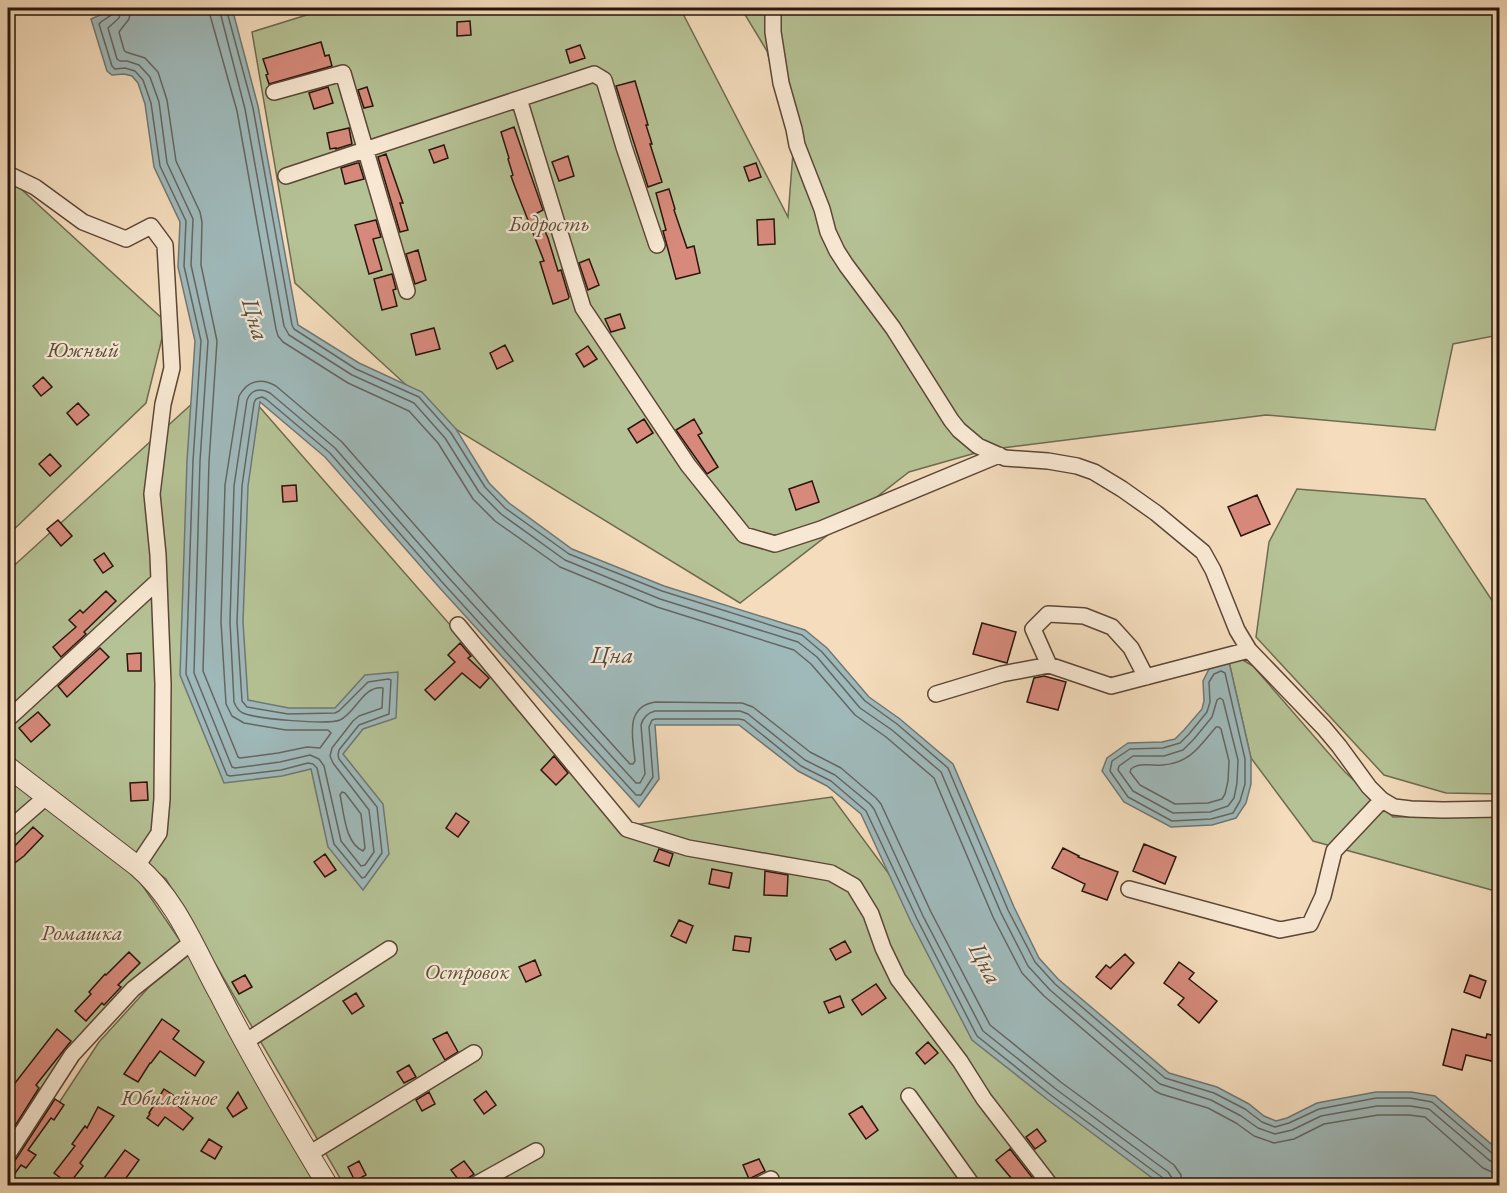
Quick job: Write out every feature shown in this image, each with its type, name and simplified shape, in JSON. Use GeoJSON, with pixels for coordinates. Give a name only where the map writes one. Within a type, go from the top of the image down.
{"type":"FeatureCollection","features":[{"type":"Feature","properties":{"kind":"street"},"geometry":{"type":"LineString","coordinates":[[773,8],[773,33],[781,83],[797,145],[822,209],[828,231],[846,265],[893,328],[959,430],[978,446],[1005,458],[1048,461],[1077,466],[1094,472],[1156,513],[1203,552],[1213,570],[1237,630],[1249,650],[1324,728],[1369,787],[1382,800],[1394,807],[1443,810],[1500,809]]}},
{"type":"Feature","properties":{"kind":"street"},"geometry":{"type":"LineString","coordinates":[[274,92],[343,73],[407,291]]}},
{"type":"Feature","properties":{"kind":"street"},"geometry":{"type":"LineString","coordinates":[[286,176],[594,74],[604,80],[657,245]]}},
{"type":"Feature","properties":{"kind":"street"},"geometry":{"type":"LineString","coordinates":[[519,99],[584,308],[688,465],[744,535],[775,544],[821,529],[999,455]]}},
{"type":"Feature","properties":{"kind":"street"},"geometry":{"type":"LineString","coordinates":[[8,174],[35,188],[84,222],[126,239],[151,226],[165,245],[172,368],[163,404],[152,494],[159,580],[163,684],[162,799],[159,833],[137,866]]}},
{"type":"Feature","properties":{"kind":"street"},"geometry":{"type":"LineString","coordinates":[[8,719],[159,580]]}},
{"type":"Feature","properties":{"kind":"street"},"geometry":{"type":"LineString","coordinates":[[1049,665],[1033,629],[1048,614],[1084,616],[1112,627],[1131,648],[1146,677]]}},
{"type":"Feature","properties":{"kind":"street"},"geometry":{"type":"LineString","coordinates":[[458,625],[627,829],[688,848],[831,873],[854,886],[871,914],[883,948],[898,979],[960,1061],[984,1099],[1051,1185]]}},
{"type":"Feature","properties":{"kind":"street"},"geometry":{"type":"LineString","coordinates":[[936,694],[1002,674],[1049,665],[1111,686],[1249,650]]}},
{"type":"Feature","properties":{"kind":"street"},"geometry":{"type":"LineString","coordinates":[[8,767],[137,866],[167,898],[193,941],[245,1042],[328,1185]]}},
{"type":"Feature","properties":{"kind":"street"},"geometry":{"type":"LineString","coordinates":[[8,830],[46,797]]}},
{"type":"Feature","properties":{"kind":"street"},"geometry":{"type":"LineString","coordinates":[[1129,889],[1280,930],[1310,924],[1323,896],[1334,851],[1382,800]]}},
{"type":"Feature","properties":{"kind":"street"},"geometry":{"type":"LineString","coordinates":[[8,1154],[72,1055],[133,989],[193,941]]}},
{"type":"Feature","properties":{"kind":"street"},"geometry":{"type":"LineString","coordinates":[[245,1042],[389,949]]}},
{"type":"Feature","properties":{"kind":"street"},"geometry":{"type":"LineString","coordinates":[[309,1154],[474,1053]]}},
{"type":"Feature","properties":{"kind":"street"},"geometry":{"type":"LineString","coordinates":[[909,1096],[973,1185]]}},
{"type":"Feature","properties":{"kind":"street"},"geometry":{"type":"LineString","coordinates":[[472,1185],[536,1151]]}},
{"type":"Feature","properties":{"kind":"street"},"geometry":{"type":"LineString","coordinates":[[757,1185],[771,1179]]}},
{"type":"Feature","properties":{"kind":"green space","name":"Бодрость"},"geometry":{"type":"Polygon","coordinates":[[[329,8],[680,8],[788,217],[793,152],[767,51],[741,8],[1499,8],[1499,335],[1453,344],[1435,430],[1266,415],[986,450],[909,472],[740,603],[452,427],[295,283],[252,32],[329,8]]]}},
{"type":"Feature","properties":{"kind":"green space","name":"Южный"},"geometry":{"type":"Polygon","coordinates":[[[8,177],[166,322],[146,403],[8,535],[8,177]]]}},
{"type":"Feature","properties":{"kind":"green space","name":"Островок"},"geometry":{"type":"Polygon","coordinates":[[[228,371],[626,826],[832,797],[1043,1082],[1165,1185],[344,1185],[166,879],[8,756],[8,571],[228,371]]]}},
{"type":"Feature","properties":{"kind":"green space"},"geometry":{"type":"Polygon","coordinates":[[[1297,489],[1425,499],[1499,611],[1499,794],[1446,793],[1384,775],[1256,637],[1269,542],[1297,489]]]}},
{"type":"Feature","properties":{"kind":"green space"},"geometry":{"type":"Polygon","coordinates":[[[1241,659],[1253,666],[1345,772],[1393,817],[1499,815],[1499,892],[1313,841],[1251,758],[1229,662],[1241,659]]]}},
{"type":"Feature","properties":{"kind":"green space","name":"Ромашка"},"geometry":{"type":"Polygon","coordinates":[[[8,775],[138,879],[183,945],[92,1034],[8,1160],[8,775]]]}},
{"type":"Feature","properties":{"kind":"green space","name":"Юбилейное"},"geometry":{"type":"Polygon","coordinates":[[[190,954],[322,1186],[8,1186],[8,1180],[99,1042],[149,987],[190,954]]]}},
{"type":"Feature","properties":{"kind":"water","name":"Цна"},"geometry":{"type":"Polygon","coordinates":[[[110,8],[232,8],[258,106],[298,325],[359,363],[422,392],[456,429],[489,483],[509,503],[572,549],[664,586],[805,630],[827,648],[869,697],[900,719],[953,764],[1014,907],[1039,958],[1058,979],[1169,1073],[1217,1087],[1276,1121],[1317,1103],[1376,1092],[1411,1092],[1435,1096],[1497,1149],[1499,1185],[1173,1186],[1159,1183],[972,1040],[911,922],[861,814],[827,786],[798,771],[739,725],[655,725],[659,779],[639,807],[438,586],[325,457],[260,402],[248,486],[243,622],[248,700],[289,708],[335,708],[365,675],[398,672],[396,718],[363,729],[343,754],[383,804],[389,854],[363,890],[328,847],[311,769],[282,776],[224,783],[180,675],[187,461],[195,341],[178,267],[180,222],[154,167],[145,104],[138,83],[132,76],[112,75],[107,71],[91,19],[107,12],[110,8]]]}},
{"type":"Feature","properties":{"kind":"water"},"geometry":{"type":"Polygon","coordinates":[[[1229,662],[1251,758],[1251,784],[1246,803],[1236,818],[1212,825],[1171,827],[1124,802],[1102,771],[1107,758],[1128,743],[1162,742],[1175,739],[1202,709],[1203,681],[1209,669],[1229,662]]]}},
{"type":"Feature","properties":{"kind":"building"},"geometry":{"type":"Polygon","coordinates":[[[470,21],[471,35],[457,36],[457,22],[470,21]]]}},
{"type":"Feature","properties":{"kind":"building"},"geometry":{"type":"Polygon","coordinates":[[[321,42],[325,56],[329,55],[332,66],[269,84],[263,59],[321,42]]]}},
{"type":"Feature","properties":{"kind":"building"},"geometry":{"type":"Polygon","coordinates":[[[580,45],[585,58],[570,63],[566,50],[580,45]]]}},
{"type":"Feature","properties":{"kind":"building"},"geometry":{"type":"Polygon","coordinates":[[[635,81],[662,182],[648,187],[616,86],[635,81]]]}},
{"type":"Feature","properties":{"kind":"building"},"geometry":{"type":"Polygon","coordinates":[[[328,87],[333,103],[314,109],[309,93],[328,87]]]}},
{"type":"Feature","properties":{"kind":"building"},"geometry":{"type":"Polygon","coordinates":[[[367,87],[373,106],[364,108],[358,90],[367,87]]]}},
{"type":"Feature","properties":{"kind":"building"},"geometry":{"type":"Polygon","coordinates":[[[514,127],[543,210],[537,213],[548,238],[558,271],[561,270],[569,297],[553,304],[540,262],[544,261],[511,176],[513,175],[501,132],[514,127]]]}},
{"type":"Feature","properties":{"kind":"building"},"geometry":{"type":"Polygon","coordinates":[[[349,128],[352,144],[330,149],[327,133],[349,128]]]}},
{"type":"Feature","properties":{"kind":"building"},"geometry":{"type":"Polygon","coordinates":[[[444,145],[448,158],[434,163],[429,150],[444,145]]]}},
{"type":"Feature","properties":{"kind":"building"},"geometry":{"type":"Polygon","coordinates":[[[386,154],[403,203],[400,203],[408,230],[400,232],[378,157],[386,154]]]}},
{"type":"Feature","properties":{"kind":"building"},"geometry":{"type":"Polygon","coordinates":[[[568,156],[574,176],[559,181],[552,162],[568,156]]]}},
{"type":"Feature","properties":{"kind":"building"},"geometry":{"type":"Polygon","coordinates":[[[359,163],[364,179],[345,184],[341,168],[359,163]]]}},
{"type":"Feature","properties":{"kind":"building"},"geometry":{"type":"Polygon","coordinates":[[[756,163],[761,177],[749,181],[744,167],[756,163]]]}},
{"type":"Feature","properties":{"kind":"building"},"geometry":{"type":"Polygon","coordinates":[[[669,189],[687,248],[694,246],[700,273],[676,279],[656,193],[669,189]]]}},
{"type":"Feature","properties":{"kind":"building"},"geometry":{"type":"Polygon","coordinates":[[[774,219],[775,244],[758,245],[757,220],[774,219]]]}},
{"type":"Feature","properties":{"kind":"building"},"geometry":{"type":"Polygon","coordinates":[[[376,220],[381,237],[373,239],[382,270],[369,274],[355,225],[376,220]]]}},
{"type":"Feature","properties":{"kind":"building"},"geometry":{"type":"Polygon","coordinates":[[[418,250],[426,280],[415,284],[406,254],[418,250]]]}},
{"type":"Feature","properties":{"kind":"building"},"geometry":{"type":"Polygon","coordinates":[[[589,259],[599,285],[588,290],[579,263],[589,259]]]}},
{"type":"Feature","properties":{"kind":"building"},"geometry":{"type":"Polygon","coordinates":[[[392,274],[397,306],[382,310],[374,279],[392,274]]]}},
{"type":"Feature","properties":{"kind":"building"},"geometry":{"type":"Polygon","coordinates":[[[620,314],[625,328],[611,332],[605,319],[620,314]]]}},
{"type":"Feature","properties":{"kind":"building"},"geometry":{"type":"Polygon","coordinates":[[[434,328],[440,349],[416,355],[411,334],[434,328]]]}},
{"type":"Feature","properties":{"kind":"building"},"geometry":{"type":"Polygon","coordinates":[[[505,345],[513,361],[497,369],[490,353],[505,345]]]}},
{"type":"Feature","properties":{"kind":"building"},"geometry":{"type":"Polygon","coordinates":[[[588,346],[597,359],[584,367],[576,354],[588,346]]]}},
{"type":"Feature","properties":{"kind":"building"},"geometry":{"type":"Polygon","coordinates":[[[43,377],[52,387],[41,396],[33,386],[43,377]]]}},
{"type":"Feature","properties":{"kind":"building"},"geometry":{"type":"Polygon","coordinates":[[[78,403],[89,415],[77,425],[67,413],[78,403]]]}},
{"type":"Feature","properties":{"kind":"building"},"geometry":{"type":"Polygon","coordinates":[[[644,419],[653,433],[637,443],[628,429],[644,419]]]}},
{"type":"Feature","properties":{"kind":"building"},"geometry":{"type":"Polygon","coordinates":[[[694,419],[702,433],[698,435],[718,467],[707,474],[676,430],[694,419]]]}},
{"type":"Feature","properties":{"kind":"building"},"geometry":{"type":"Polygon","coordinates":[[[50,454],[61,466],[50,476],[39,464],[50,454]]]}},
{"type":"Feature","properties":{"kind":"building"},"geometry":{"type":"Polygon","coordinates":[[[812,481],[819,502],[796,510],[789,489],[812,481]]]}},
{"type":"Feature","properties":{"kind":"building"},"geometry":{"type":"Polygon","coordinates":[[[296,485],[297,501],[283,502],[282,486],[296,485]]]}},
{"type":"Feature","properties":{"kind":"building"},"geometry":{"type":"Polygon","coordinates":[[[1257,495],[1270,524],[1241,536],[1228,507],[1257,495]]]}},
{"type":"Feature","properties":{"kind":"building"},"geometry":{"type":"Polygon","coordinates":[[[58,520],[72,536],[61,546],[47,529],[58,520]]]}},
{"type":"Feature","properties":{"kind":"building"},"geometry":{"type":"Polygon","coordinates":[[[104,553],[113,566],[103,573],[94,560],[104,553]]]}},
{"type":"Feature","properties":{"kind":"building"},"geometry":{"type":"Polygon","coordinates":[[[106,591],[116,601],[61,657],[53,647],[76,627],[69,620],[80,610],[83,613],[106,591]]]}},
{"type":"Feature","properties":{"kind":"building"},"geometry":{"type":"Polygon","coordinates":[[[982,623],[1016,632],[1007,663],[973,654],[982,623]]]}},
{"type":"Feature","properties":{"kind":"building"},"geometry":{"type":"Polygon","coordinates":[[[460,643],[471,656],[468,658],[489,678],[480,688],[462,673],[435,700],[425,690],[455,662],[448,655],[460,643]]]}},
{"type":"Feature","properties":{"kind":"building"},"geometry":{"type":"Polygon","coordinates":[[[100,648],[109,657],[67,697],[58,686],[100,648]]]}},
{"type":"Feature","properties":{"kind":"building"},"geometry":{"type":"Polygon","coordinates":[[[141,653],[141,671],[128,671],[127,654],[141,653]]]}},
{"type":"Feature","properties":{"kind":"building"},"geometry":{"type":"Polygon","coordinates":[[[1044,676],[1066,682],[1058,710],[1027,702],[1034,678],[1044,676]]]}},
{"type":"Feature","properties":{"kind":"building"},"geometry":{"type":"Polygon","coordinates":[[[38,712],[50,725],[31,742],[19,728],[38,712]]]}},
{"type":"Feature","properties":{"kind":"building"},"geometry":{"type":"Polygon","coordinates":[[[554,756],[568,773],[556,785],[541,770],[554,756]]]}},
{"type":"Feature","properties":{"kind":"building"},"geometry":{"type":"Polygon","coordinates":[[[147,782],[148,800],[131,801],[130,783],[147,782]]]}},
{"type":"Feature","properties":{"kind":"building"},"geometry":{"type":"Polygon","coordinates":[[[456,813],[469,822],[458,837],[446,828],[456,813]]]}},
{"type":"Feature","properties":{"kind":"building"},"geometry":{"type":"Polygon","coordinates":[[[33,827],[43,836],[24,856],[8,868],[8,853],[33,827]]]}},
{"type":"Feature","properties":{"kind":"building"},"geometry":{"type":"Polygon","coordinates":[[[1144,844],[1176,857],[1165,884],[1133,871],[1144,844]]]}},
{"type":"Feature","properties":{"kind":"building"},"geometry":{"type":"Polygon","coordinates":[[[1063,848],[1078,857],[1118,872],[1107,900],[1082,891],[1085,884],[1052,868],[1063,848]]]}},
{"type":"Feature","properties":{"kind":"building"},"geometry":{"type":"Polygon","coordinates":[[[659,849],[673,854],[669,866],[654,861],[659,849]]]}},
{"type":"Feature","properties":{"kind":"building"},"geometry":{"type":"Polygon","coordinates":[[[325,854],[336,870],[325,877],[314,862],[325,854]]]}},
{"type":"Feature","properties":{"kind":"building"},"geometry":{"type":"Polygon","coordinates":[[[712,869],[732,873],[729,888],[709,884],[712,869]]]}},
{"type":"Feature","properties":{"kind":"building"},"geometry":{"type":"Polygon","coordinates":[[[765,871],[788,875],[787,896],[764,895],[765,871]]]}},
{"type":"Feature","properties":{"kind":"building"},"geometry":{"type":"Polygon","coordinates":[[[679,920],[693,926],[686,943],[671,936],[679,920]]]}},
{"type":"Feature","properties":{"kind":"building"},"geometry":{"type":"Polygon","coordinates":[[[735,936],[751,938],[749,952],[733,950],[735,936]]]}},
{"type":"Feature","properties":{"kind":"building"},"geometry":{"type":"Polygon","coordinates":[[[845,941],[851,952],[836,960],[830,949],[845,941]]]}},
{"type":"Feature","properties":{"kind":"building"},"geometry":{"type":"Polygon","coordinates":[[[129,952],[140,963],[118,985],[121,987],[86,1021],[75,1011],[105,974],[129,952]]]}},
{"type":"Feature","properties":{"kind":"building"},"geometry":{"type":"Polygon","coordinates":[[[1125,954],[1134,963],[1111,989],[1096,977],[1106,965],[1110,968],[1125,954]]]}},
{"type":"Feature","properties":{"kind":"building"},"geometry":{"type":"Polygon","coordinates":[[[535,960],[541,975],[526,982],[519,967],[535,960]]]}},
{"type":"Feature","properties":{"kind":"building"},"geometry":{"type":"Polygon","coordinates":[[[1179,962],[1194,973],[1189,979],[1217,1001],[1199,1023],[1178,1005],[1184,998],[1164,983],[1179,962]]]}},
{"type":"Feature","properties":{"kind":"building"},"geometry":{"type":"Polygon","coordinates":[[[245,975],[252,987],[239,994],[232,982],[245,975]]]}},
{"type":"Feature","properties":{"kind":"building"},"geometry":{"type":"Polygon","coordinates":[[[1470,975],[1486,981],[1480,998],[1464,992],[1470,975]]]}},
{"type":"Feature","properties":{"kind":"building"},"geometry":{"type":"Polygon","coordinates":[[[876,984],[886,998],[862,1015],[852,1000],[876,984]]]}},
{"type":"Feature","properties":{"kind":"building"},"geometry":{"type":"Polygon","coordinates":[[[356,993],[364,1006],[352,1014],[343,1001],[356,993]]]}},
{"type":"Feature","properties":{"kind":"building"},"geometry":{"type":"Polygon","coordinates":[[[840,996],[844,1007],[829,1013],[824,1002],[840,996]]]}},
{"type":"Feature","properties":{"kind":"building"},"geometry":{"type":"Polygon","coordinates":[[[162,1019],[179,1031],[173,1039],[204,1062],[195,1076],[160,1051],[138,1082],[124,1074],[162,1019]]]}},
{"type":"Feature","properties":{"kind":"building"},"geometry":{"type":"Polygon","coordinates":[[[57,1029],[71,1041],[36,1085],[39,1088],[8,1137],[8,1092],[57,1029]]]}},
{"type":"Feature","properties":{"kind":"building"},"geometry":{"type":"Polygon","coordinates":[[[1452,1029],[1486,1038],[1487,1034],[1500,1037],[1500,1063],[1466,1055],[1462,1070],[1443,1065],[1452,1029]]]}},
{"type":"Feature","properties":{"kind":"building"},"geometry":{"type":"Polygon","coordinates":[[[447,1032],[458,1052],[445,1060],[433,1039],[447,1032]]]}},
{"type":"Feature","properties":{"kind":"building"},"geometry":{"type":"Polygon","coordinates":[[[928,1042],[938,1053],[925,1064],[916,1053],[928,1042]]]}},
{"type":"Feature","properties":{"kind":"building"},"geometry":{"type":"Polygon","coordinates":[[[409,1065],[416,1077],[404,1083],[397,1072],[409,1065]]]}},
{"type":"Feature","properties":{"kind":"building"},"geometry":{"type":"Polygon","coordinates":[[[164,1089],[176,1097],[173,1102],[193,1118],[183,1130],[165,1117],[158,1126],[147,1118],[164,1089]]]}},
{"type":"Feature","properties":{"kind":"building"},"geometry":{"type":"Polygon","coordinates":[[[486,1091],[496,1105],[484,1114],[474,1100],[486,1091]]]}},
{"type":"Feature","properties":{"kind":"building"},"geometry":{"type":"Polygon","coordinates":[[[238,1092],[247,1108],[233,1117],[227,1108],[238,1092]]]}},
{"type":"Feature","properties":{"kind":"building"},"geometry":{"type":"Polygon","coordinates":[[[429,1092],[435,1104],[422,1111],[416,1100],[429,1092]]]}},
{"type":"Feature","properties":{"kind":"building"},"geometry":{"type":"Polygon","coordinates":[[[55,1099],[64,1105],[54,1120],[51,1118],[28,1150],[36,1155],[26,1168],[21,1165],[8,1183],[8,1164],[16,1159],[55,1099]]]}},
{"type":"Feature","properties":{"kind":"building"},"geometry":{"type":"Polygon","coordinates":[[[862,1106],[878,1130],[866,1139],[849,1114],[862,1106]]]}},
{"type":"Feature","properties":{"kind":"building"},"geometry":{"type":"Polygon","coordinates":[[[98,1107],[114,1116],[80,1163],[83,1166],[69,1184],[54,1173],[75,1146],[72,1144],[85,1126],[87,1128],[98,1107]]]}},
{"type":"Feature","properties":{"kind":"building"},"geometry":{"type":"Polygon","coordinates":[[[1037,1129],[1046,1141],[1035,1149],[1026,1137],[1037,1129]]]}},
{"type":"Feature","properties":{"kind":"building"},"geometry":{"type":"Polygon","coordinates":[[[209,1139],[222,1147],[215,1159],[201,1151],[209,1139]]]}},
{"type":"Feature","properties":{"kind":"building"},"geometry":{"type":"Polygon","coordinates":[[[1010,1149],[1038,1185],[1017,1185],[996,1160],[1010,1149]]]}},
{"type":"Feature","properties":{"kind":"building"},"geometry":{"type":"Polygon","coordinates":[[[125,1150],[139,1160],[121,1185],[99,1185],[125,1150]]]}},
{"type":"Feature","properties":{"kind":"building"},"geometry":{"type":"Polygon","coordinates":[[[759,1159],[765,1171],[749,1179],[743,1165],[759,1159]]]}},
{"type":"Feature","properties":{"kind":"building"},"geometry":{"type":"Polygon","coordinates":[[[359,1161],[366,1175],[355,1181],[348,1167],[359,1161]]]}},
{"type":"Feature","properties":{"kind":"building"},"geometry":{"type":"Polygon","coordinates":[[[464,1161],[474,1174],[461,1183],[451,1170],[464,1161]]]}}]}
